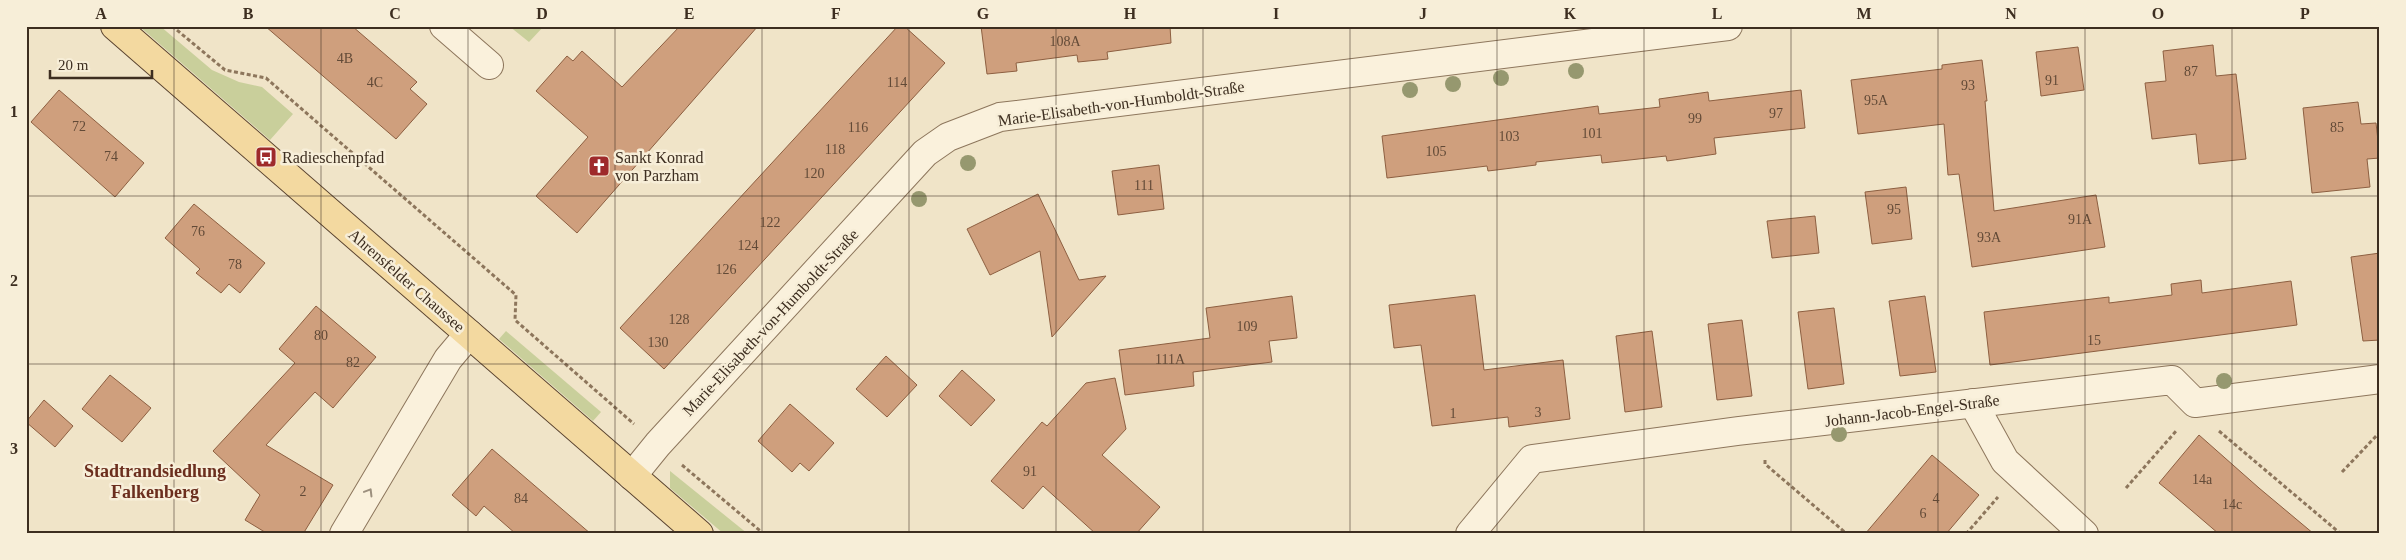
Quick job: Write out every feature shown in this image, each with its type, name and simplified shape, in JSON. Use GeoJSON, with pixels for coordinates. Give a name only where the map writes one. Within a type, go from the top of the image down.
{"type":"FeatureCollection","features":[{"type":"Feature","properties":{"kind":"main road","name":"Ahrensfelder Chaussee"},"geometry":{"type":"LineString","coordinates":[[115,26],[699,534]]}},
{"type":"Feature","properties":{"kind":"street"},"geometry":{"type":"LineString","coordinates":[[444,26],[489,65]]}},
{"type":"Feature","properties":{"kind":"street","name":"Marie-Elisabeth-von-Humboldt-Straße"},"geometry":{"type":"LineString","coordinates":[[632,476],[658,444],[925,153],[948,137],[975,125],[1000,117],[1658,30],[1728,26]]}},
{"type":"Feature","properties":{"kind":"street"},"geometry":{"type":"LineString","coordinates":[[344,534],[448,360],[469,334]]}},
{"type":"Feature","properties":{"kind":"street"},"geometry":{"type":"LineString","coordinates":[[2195,407],[2380,379]]}},
{"type":"Feature","properties":{"kind":"street","name":"Johann-Jacob-Engel-Straße"},"geometry":{"type":"LineString","coordinates":[[1470,534],[1532,459],[1761,429],[2172,380],[2195,407]]}},
{"type":"Feature","properties":{"kind":"street"},"geometry":{"type":"LineString","coordinates":[[1973,403],[2005,461],[2084,534]]}},
{"type":"Feature","properties":{"kind":"path"},"geometry":{"type":"LineString","coordinates":[[172,26],[225,70],[266,78],[272,83],[516,295],[515,320],[764,534]]}},
{"type":"Feature","properties":{"kind":"path"},"geometry":{"type":"LineString","coordinates":[[2126,488],[2195,407],[2341,534]]}},
{"type":"Feature","properties":{"kind":"path"},"geometry":{"type":"LineString","coordinates":[[1761,429],[1765,464],[1847,534]]}},
{"type":"Feature","properties":{"kind":"path"},"geometry":{"type":"LineString","coordinates":[[2342,472],[2380,432]]}},
{"type":"Feature","properties":{"kind":"path"},"geometry":{"type":"LineString","coordinates":[[1966,534],[2018,474]]}},
{"type":"Feature","properties":{"kind":"green space"},"geometry":{"type":"Polygon","coordinates":[[[139,26],[160,26],[212,70],[239,82],[262,87],[293,114],[270,140],[139,26]]]}},
{"type":"Feature","properties":{"kind":"green space"},"geometry":{"type":"Polygon","coordinates":[[[509,26],[544,26],[529,42],[509,26]]]}},
{"type":"Feature","properties":{"kind":"green space"},"geometry":{"type":"Polygon","coordinates":[[[506,331],[601,412],[593,421],[499,339],[506,331]]]}},
{"type":"Feature","properties":{"kind":"green space"},"geometry":{"type":"Polygon","coordinates":[[[670,471],[748,534],[724,534],[670,488],[670,471]]]}},
{"type":"Feature","properties":{"kind":"building"},"geometry":{"type":"Polygon","coordinates":[[[265,26],[352,26],[417,82],[410,89],[427,104],[396,139],[265,26]]]}},
{"type":"Feature","properties":{"kind":"building"},"geometry":{"type":"Polygon","coordinates":[[[680,26],[758,26],[577,233],[536,196],[588,137],[536,91],[567,56],[573,61],[582,51],[622,87],[680,26]]]}},
{"type":"Feature","properties":{"kind":"building"},"geometry":{"type":"Polygon","coordinates":[[[898,26],[904,26],[945,63],[664,369],[620,328],[898,26]]]}},
{"type":"Feature","properties":{"kind":"building"},"geometry":{"type":"Polygon","coordinates":[[[981,26],[1170,26],[1171,43],[1107,52],[1108,59],[1078,62],[1077,55],[1016,63],[1017,71],[987,74],[981,26]]]}},
{"type":"Feature","properties":{"kind":"building"},"geometry":{"type":"Polygon","coordinates":[[[2213,45],[2216,76],[2236,74],[2246,159],[2199,164],[2196,134],[2152,139],[2145,83],[2166,81],[2163,51],[2213,45]]]}},
{"type":"Feature","properties":{"kind":"building"},"geometry":{"type":"Polygon","coordinates":[[[2078,47],[2084,90],[2041,96],[2036,52],[2078,47]]]}},
{"type":"Feature","properties":{"kind":"building"},"geometry":{"type":"Polygon","coordinates":[[[1982,60],[1987,101],[1985,101],[1994,211],[2096,195],[2105,247],[1972,267],[1959,174],[1948,175],[1944,124],[1858,134],[1851,80],[1942,69],[1942,65],[1982,60]]]}},
{"type":"Feature","properties":{"kind":"building"},"geometry":{"type":"Polygon","coordinates":[[[59,90],[144,163],[115,197],[31,122],[59,90]]]}},
{"type":"Feature","properties":{"kind":"building"},"geometry":{"type":"Polygon","coordinates":[[[1801,90],[1805,128],[1714,138],[1716,154],[1667,161],[1666,156],[1602,163],[1601,155],[1536,162],[1536,165],[1488,171],[1487,166],[1387,178],[1382,136],[1598,106],[1599,114],[1660,107],[1659,99],[1708,92],[1709,101],[1801,90]]]}},
{"type":"Feature","properties":{"kind":"building"},"geometry":{"type":"Polygon","coordinates":[[[2358,102],[2361,124],[2376,123],[2380,158],[2367,159],[2370,187],[2312,193],[2303,108],[2358,102]]]}},
{"type":"Feature","properties":{"kind":"building"},"geometry":{"type":"Polygon","coordinates":[[[1159,165],[1164,209],[1118,215],[1112,171],[1159,165]]]}},
{"type":"Feature","properties":{"kind":"building"},"geometry":{"type":"Polygon","coordinates":[[[1906,187],[1912,239],[1872,244],[1865,192],[1906,187]]]}},
{"type":"Feature","properties":{"kind":"building"},"geometry":{"type":"Polygon","coordinates":[[[1038,194],[1079,280],[1106,276],[1052,337],[1040,251],[990,275],[967,229],[1038,194]]]}},
{"type":"Feature","properties":{"kind":"building"},"geometry":{"type":"Polygon","coordinates":[[[194,204],[265,263],[240,293],[229,284],[221,293],[196,273],[200,269],[165,238],[194,204]]]}},
{"type":"Feature","properties":{"kind":"building"},"geometry":{"type":"Polygon","coordinates":[[[1815,216],[1819,253],[1772,258],[1767,221],[1815,216]]]}},
{"type":"Feature","properties":{"kind":"building"},"geometry":{"type":"Polygon","coordinates":[[[2380,253],[2380,340],[2363,341],[2351,257],[2380,253]]]}},
{"type":"Feature","properties":{"kind":"building"},"geometry":{"type":"Polygon","coordinates":[[[2201,280],[2202,293],[2291,281],[2297,325],[1990,365],[1984,312],[2109,297],[2109,303],[2172,295],[2171,284],[2201,280]]]}},
{"type":"Feature","properties":{"kind":"building"},"geometry":{"type":"Polygon","coordinates":[[[1475,295],[1484,370],[1563,360],[1570,419],[1509,427],[1508,417],[1432,426],[1421,345],[1394,348],[1389,305],[1475,295]]]}},
{"type":"Feature","properties":{"kind":"building"},"geometry":{"type":"Polygon","coordinates":[[[1292,296],[1297,338],[1269,341],[1272,362],[1193,372],[1194,386],[1125,395],[1119,350],[1210,338],[1206,308],[1292,296]]]}},
{"type":"Feature","properties":{"kind":"building"},"geometry":{"type":"Polygon","coordinates":[[[1925,296],[1936,372],[1900,376],[1889,301],[1925,296]]]}},
{"type":"Feature","properties":{"kind":"building"},"geometry":{"type":"Polygon","coordinates":[[[316,306],[376,357],[333,408],[315,392],[266,445],[333,485],[303,534],[268,534],[245,520],[260,495],[213,451],[295,363],[279,349],[316,306]]]}},
{"type":"Feature","properties":{"kind":"building"},"geometry":{"type":"Polygon","coordinates":[[[1834,308],[1844,384],[1808,389],[1798,312],[1834,308]]]}},
{"type":"Feature","properties":{"kind":"building"},"geometry":{"type":"Polygon","coordinates":[[[1742,320],[1752,396],[1717,400],[1708,324],[1742,320]]]}},
{"type":"Feature","properties":{"kind":"building"},"geometry":{"type":"Polygon","coordinates":[[[1652,331],[1662,407],[1625,412],[1616,336],[1652,331]]]}},
{"type":"Feature","properties":{"kind":"building"},"geometry":{"type":"Polygon","coordinates":[[[886,356],[917,385],[887,417],[856,389],[886,356]]]}},
{"type":"Feature","properties":{"kind":"building"},"geometry":{"type":"Polygon","coordinates":[[[962,370],[995,400],[971,426],[939,396],[962,370]]]}},
{"type":"Feature","properties":{"kind":"building"},"geometry":{"type":"Polygon","coordinates":[[[110,375],[151,408],[122,442],[82,409],[110,375]]]}},
{"type":"Feature","properties":{"kind":"building"},"geometry":{"type":"Polygon","coordinates":[[[1115,378],[1126,429],[1102,455],[1160,507],[1136,534],[1096,534],[1043,486],[1023,509],[991,481],[1042,422],[1047,426],[1086,383],[1115,378]]]}},
{"type":"Feature","properties":{"kind":"building"},"geometry":{"type":"Polygon","coordinates":[[[44,400],[73,426],[55,447],[26,422],[44,400]]]}},
{"type":"Feature","properties":{"kind":"building"},"geometry":{"type":"Polygon","coordinates":[[[790,404],[834,443],[809,471],[800,463],[792,472],[758,441],[790,404]]]}},
{"type":"Feature","properties":{"kind":"building"},"geometry":{"type":"Polygon","coordinates":[[[2199,435],[2314,534],[2219,534],[2159,483],[2199,435]]]}},
{"type":"Feature","properties":{"kind":"building"},"geometry":{"type":"Polygon","coordinates":[[[492,449],[591,534],[516,534],[484,506],[476,516],[452,495],[492,449]]]}},
{"type":"Feature","properties":{"kind":"building"},"geometry":{"type":"Polygon","coordinates":[[[1932,455],[1979,495],[1946,534],[1865,534],[1932,455]]]}},
{"type":"Feature","properties":{"kind":"place","name":"Radieschenpfad"},"geometry":{"type":"Point","coordinates":[266,157]}},
{"type":"Feature","properties":{"kind":"place","name":"Sankt Konrad von Parzham"},"geometry":{"type":"Point","coordinates":[599,166]}},
{"type":"Feature","properties":{"kind":"district","name":"Stadtrandsiedlung Falkenberg"},"geometry":{"type":"Point","coordinates":[155,481]}}]}
